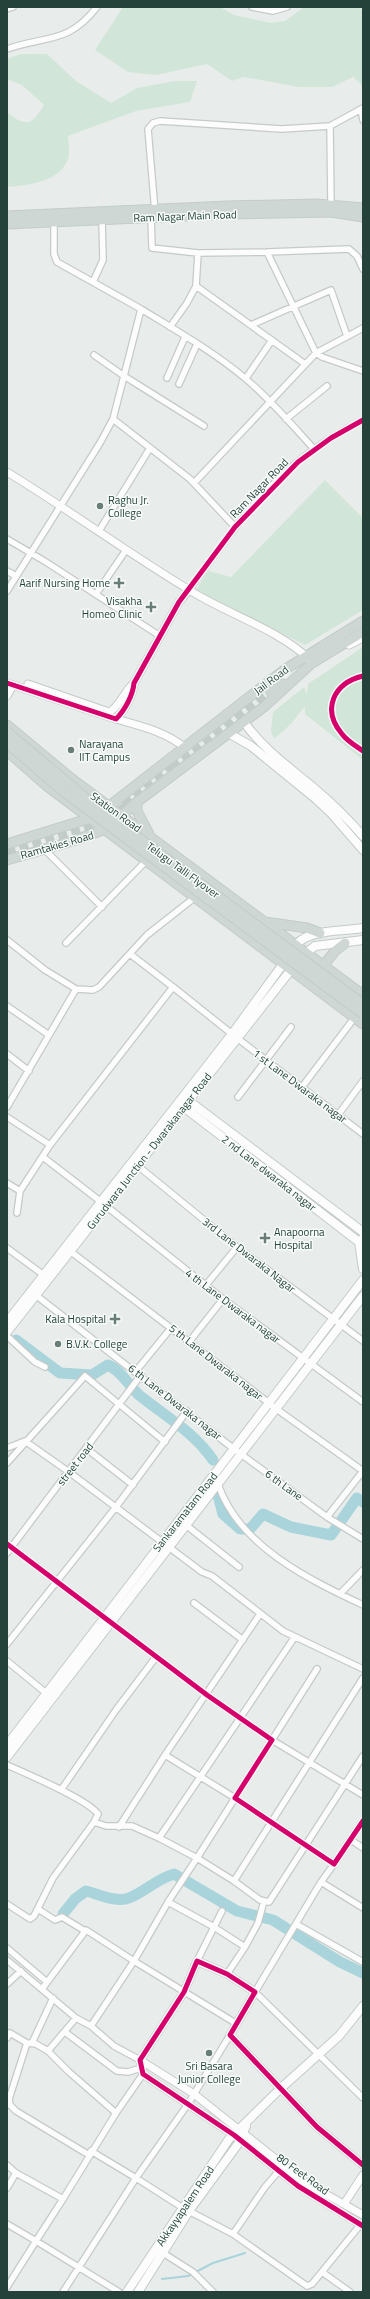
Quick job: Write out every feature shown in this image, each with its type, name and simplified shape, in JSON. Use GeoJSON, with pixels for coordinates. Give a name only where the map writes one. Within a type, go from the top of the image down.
{"type":"FeatureCollection","features":[{"type":"Feature","properties":{"kind":"main road"},"geometry":{"type":"LineString","coordinates":[[7,216],[54,218],[331,204],[363,208]]}},
{"type":"Feature","properties":{"kind":"main road","name":"Ram Nagar Main Road"},"geometry":{"type":"LineString","coordinates":[[7,224],[54,218],[102,219],[153,213],[331,212],[363,218]]}},
{"type":"Feature","properties":{"kind":"main road","name":"Jail Road"},"geometry":{"type":"LineString","coordinates":[[7,844],[91,819],[109,807],[284,670],[363,621]]}},
{"type":"Feature","properties":{"kind":"main road","name":"Jail Road"},"geometry":{"type":"LineString","coordinates":[[106,831],[137,802],[230,734],[265,706],[316,660],[363,632]]}},
{"type":"Feature","properties":{"kind":"main road"},"geometry":{"type":"LineString","coordinates":[[284,670],[269,690],[290,682]]}},
{"type":"Feature","properties":{"kind":"main road"},"geometry":{"type":"LineString","coordinates":[[244,722],[258,740],[272,754],[335,806],[363,836]]}},
{"type":"Feature","properties":{"kind":"main road","name":"Station Road"},"geometry":{"type":"LineString","coordinates":[[7,725],[48,760],[109,807],[363,995]]}},
{"type":"Feature","properties":{"kind":"main road","name":"Telugu Talli Flyover"},"geometry":{"type":"LineString","coordinates":[[7,732],[93,804],[363,1004]]}},
{"type":"Feature","properties":{"kind":"main road"},"geometry":{"type":"LineString","coordinates":[[230,734],[251,746],[316,799],[330,812],[363,850]]}},
{"type":"Feature","properties":{"kind":"main road","name":"Telugu Talli Flyover"},"geometry":{"type":"LineString","coordinates":[[7,743],[64,792],[359,1016]]}},
{"type":"Feature","properties":{"kind":"main road"},"geometry":{"type":"LineString","coordinates":[[7,751],[47,786],[194,898],[359,1016],[363,1024]]}},
{"type":"Feature","properties":{"kind":"main road"},"geometry":{"type":"LineString","coordinates":[[137,802],[137,811],[143,825],[154,840]]}},
{"type":"Feature","properties":{"kind":"main road","name":"Ramtakies Road"},"geometry":{"type":"LineString","coordinates":[[7,860],[106,831]]}},
{"type":"Feature","properties":{"kind":"main road"},"geometry":{"type":"LineString","coordinates":[[264,921],[307,928],[320,933]]}},
{"type":"Feature","properties":{"kind":"main road"},"geometry":{"type":"LineString","coordinates":[[288,966],[295,944],[320,933],[363,928]]}},
{"type":"Feature","properties":{"kind":"main road"},"geometry":{"type":"LineString","coordinates":[[288,966],[305,952],[324,944],[363,940]]}},
{"type":"Feature","properties":{"kind":"main road"},"geometry":{"type":"LineString","coordinates":[[323,966],[335,951],[345,943]]}},
{"type":"Feature","properties":{"kind":"main road","name":"Gurudwara Junction - Dwarakanagar Road"},"geometry":{"type":"LineString","coordinates":[[7,1332],[46,1277],[184,1102],[288,966]]}},
{"type":"Feature","properties":{"kind":"main road","name":"Gurudwara Junction - Dwarakanagar Road"},"geometry":{"type":"LineString","coordinates":[[46,1277],[70,1251],[103,1204],[138,1166],[184,1102]]}},
{"type":"Feature","properties":{"kind":"main road","name":"2 nd Lane dwaraka nagar"},"geometry":{"type":"LineString","coordinates":[[184,1102],[363,1232]]}},
{"type":"Feature","properties":{"kind":"main road","name":"2 nd Lane dwaraka nagar"},"geometry":{"type":"LineString","coordinates":[[184,1102],[361,1240]]}},
{"type":"Feature","properties":{"kind":"main road"},"geometry":{"type":"LineString","coordinates":[[361,1240],[363,1269]]}},
{"type":"Feature","properties":{"kind":"main road","name":"Sankaramatam Road"},"geometry":{"type":"LineString","coordinates":[[166,1544],[186,1525],[218,1484],[269,1403],[363,1280]]}},
{"type":"Feature","properties":{"kind":"main road","name":"Gurudwara Junction - Dwarakanagar Road"},"geometry":{"type":"LineString","coordinates":[[7,1322],[34,1294]]}},
{"type":"Feature","properties":{"kind":"main road","name":"Sankaramatam Road"},"geometry":{"type":"LineString","coordinates":[[7,1757],[108,1619],[238,1451],[277,1409],[363,1296]]}},
{"type":"Feature","properties":{"kind":"main road","name":"Sankaramatam Road"},"geometry":{"type":"LineString","coordinates":[[7,1744],[46,1693],[108,1619]]}},
{"type":"Feature","properties":{"kind":"main road","name":"Akkayyapalem Road"},"geometry":{"type":"LineString","coordinates":[[127,2292],[247,2123],[280,2089],[320,2055],[339,2036],[363,2006]]}},
{"type":"Feature","properties":{"kind":"main road"},"geometry":{"type":"LineString","coordinates":[[138,2292],[163,2253],[186,2209]]}},
{"type":"Feature","properties":{"kind":"street"},"geometry":{"type":"LineString","coordinates":[[7,9],[13,7]]}},
{"type":"Feature","properties":{"kind":"street"},"geometry":{"type":"LineString","coordinates":[[7,49],[67,34],[85,22],[97,7]]}},
{"type":"Feature","properties":{"kind":"street"},"geometry":{"type":"LineString","coordinates":[[252,7],[273,11],[287,7]]}},
{"type":"Feature","properties":{"kind":"street"},"geometry":{"type":"LineString","coordinates":[[363,120],[362,108],[330,126],[282,129],[160,121],[153,123],[148,129],[153,213],[152,248],[198,253],[349,249],[357,256],[363,269]]}},
{"type":"Feature","properties":{"kind":"street"},"geometry":{"type":"LineString","coordinates":[[330,126],[331,204]]}},
{"type":"Feature","properties":{"kind":"street"},"geometry":{"type":"LineString","coordinates":[[54,218],[54,258],[66,268],[170,327],[246,378],[270,401],[314,449]]}},
{"type":"Feature","properties":{"kind":"street"},"geometry":{"type":"LineString","coordinates":[[93,282],[103,260],[102,219]]}},
{"type":"Feature","properties":{"kind":"street"},"geometry":{"type":"LineString","coordinates":[[267,252],[316,353],[322,357],[363,371]]}},
{"type":"Feature","properties":{"kind":"street"},"geometry":{"type":"LineString","coordinates":[[170,327],[187,303],[196,286],[198,253]]}},
{"type":"Feature","properties":{"kind":"street"},"geometry":{"type":"LineString","coordinates":[[196,286],[305,364]]}},
{"type":"Feature","properties":{"kind":"street"},"geometry":{"type":"LineString","coordinates":[[251,325],[330,290],[348,336]]}},
{"type":"Feature","properties":{"kind":"street"},"geometry":{"type":"LineString","coordinates":[[7,591],[61,506],[112,419],[141,310]]}},
{"type":"Feature","properties":{"kind":"street"},"geometry":{"type":"LineString","coordinates":[[194,483],[316,353],[363,328]]}},
{"type":"Feature","properties":{"kind":"street"},"geometry":{"type":"LineString","coordinates":[[167,378],[185,337]]}},
{"type":"Feature","properties":{"kind":"street"},"geometry":{"type":"LineString","coordinates":[[246,378],[272,340]]}},
{"type":"Feature","properties":{"kind":"street"},"geometry":{"type":"LineString","coordinates":[[180,384],[197,344]]}},
{"type":"Feature","properties":{"kind":"street"},"geometry":{"type":"LineString","coordinates":[[94,355],[124,376],[204,426]]}},
{"type":"Feature","properties":{"kind":"street"},"geometry":{"type":"LineString","coordinates":[[286,419],[327,386]]}},
{"type":"Feature","properties":{"kind":"street"},"geometry":{"type":"LineString","coordinates":[[112,419],[194,483],[235,526]]}},
{"type":"Feature","properties":{"kind":"street","name":"Ram Nagar Road"},"geometry":{"type":"LineString","coordinates":[[189,590],[235,526],[284,474],[314,449],[363,420]]}},
{"type":"Feature","properties":{"kind":"street"},"geometry":{"type":"LineString","coordinates":[[99,531],[150,448]]}},
{"type":"Feature","properties":{"kind":"street"},"geometry":{"type":"LineString","coordinates":[[7,472],[189,590],[286,642],[305,656],[316,660],[333,654],[363,638]]}},
{"type":"Feature","properties":{"kind":"street"},"geometry":{"type":"LineString","coordinates":[[7,539],[31,552],[160,636]]}},
{"type":"Feature","properties":{"kind":"street"},"geometry":{"type":"LineString","coordinates":[[96,594],[126,550]]}},
{"type":"Feature","properties":{"kind":"street"},"geometry":{"type":"LineString","coordinates":[[7,571],[16,576]]}},
{"type":"Feature","properties":{"kind":"street"},"geometry":{"type":"LineString","coordinates":[[7,678],[110,712],[118,704],[127,689],[134,683],[179,602],[189,590]]}},
{"type":"Feature","properties":{"kind":"street"},"geometry":{"type":"LineString","coordinates":[[116,719],[124,709],[134,689],[134,683]]}},
{"type":"Feature","properties":{"kind":"street"},"geometry":{"type":"LineString","coordinates":[[7,696],[10,684],[61,697],[116,719],[159,732],[172,738],[184,747]]}},
{"type":"Feature","properties":{"kind":"street"},"geometry":{"type":"LineString","coordinates":[[44,849],[102,907]]}},
{"type":"Feature","properties":{"kind":"street"},"geometry":{"type":"LineString","coordinates":[[66,943],[146,861]]}},
{"type":"Feature","properties":{"kind":"street"},"geometry":{"type":"LineString","coordinates":[[7,940],[45,970],[76,990],[93,990],[99,987],[156,928],[194,898]]}},
{"type":"Feature","properties":{"kind":"street","name":"1 st Lane Dwaraka nagar"},"geometry":{"type":"LineString","coordinates":[[130,954],[363,1134]]}},
{"type":"Feature","properties":{"kind":"street"},"geometry":{"type":"LineString","coordinates":[[17,1213],[20,1191],[50,1145],[172,987]]}},
{"type":"Feature","properties":{"kind":"street"},"geometry":{"type":"LineString","coordinates":[[7,1107],[76,990]]}},
{"type":"Feature","properties":{"kind":"street"},"geometry":{"type":"LineString","coordinates":[[7,1006],[49,1035]]}},
{"type":"Feature","properties":{"kind":"street"},"geometry":{"type":"LineString","coordinates":[[302,1087],[359,1016]]}},
{"type":"Feature","properties":{"kind":"street"},"geometry":{"type":"LineString","coordinates":[[238,1097],[291,1027]]}},
{"type":"Feature","properties":{"kind":"street"},"geometry":{"type":"LineString","coordinates":[[7,1054],[29,1071]]}},
{"type":"Feature","properties":{"kind":"street"},"geometry":{"type":"LineString","coordinates":[[338,1115],[363,1081]]}},
{"type":"Feature","properties":{"kind":"street"},"geometry":{"type":"LineString","coordinates":[[7,1117],[50,1145]]}},
{"type":"Feature","properties":{"kind":"street","name":"4 th Lane Dwaraka nagar"},"geometry":{"type":"LineString","coordinates":[[43,1157],[224,1299],[363,1402]]}},
{"type":"Feature","properties":{"kind":"street","name":"3rd Lane Dwaraka Nagar"},"geometry":{"type":"LineString","coordinates":[[138,1166],[237,1247],[363,1341]]}},
{"type":"Feature","properties":{"kind":"street"},"geometry":{"type":"LineString","coordinates":[[7,1183],[20,1191]]}},
{"type":"Feature","properties":{"kind":"street"},"geometry":{"type":"LineString","coordinates":[[206,1285],[237,1247]]}},
{"type":"Feature","properties":{"kind":"street"},"geometry":{"type":"LineString","coordinates":[[7,1248],[46,1277]]}},
{"type":"Feature","properties":{"kind":"street","name":"5 th Lane Dwaraka nagar"},"geometry":{"type":"LineString","coordinates":[[70,1251],[269,1403],[363,1471]]}},
{"type":"Feature","properties":{"kind":"street","name":"6 th Lane Dwaraka nagar"},"geometry":{"type":"LineString","coordinates":[[34,1294],[238,1451]]}},
{"type":"Feature","properties":{"kind":"street"},"geometry":{"type":"LineString","coordinates":[[189,1342],[224,1299]]}},
{"type":"Feature","properties":{"kind":"street"},"geometry":{"type":"LineString","coordinates":[[136,1371],[171,1328]]}},
{"type":"Feature","properties":{"kind":"street"},"geometry":{"type":"LineString","coordinates":[[7,1336],[35,1362],[45,1367]]}},
{"type":"Feature","properties":{"kind":"street","name":"street road"},"geometry":{"type":"LineString","coordinates":[[7,1553],[9,1546],[87,1449],[141,1375]]}},
{"type":"Feature","properties":{"kind":"street"},"geometry":{"type":"LineString","coordinates":[[7,1463],[25,1441],[85,1376],[165,1442]]}},
{"type":"Feature","properties":{"kind":"street"},"geometry":{"type":"LineString","coordinates":[[7,1644],[56,1580],[133,1485],[187,1411]]}},
{"type":"Feature","properties":{"kind":"street"},"geometry":{"type":"LineString","coordinates":[[7,1448],[25,1441]]}},
{"type":"Feature","properties":{"kind":"street"},"geometry":{"type":"LineString","coordinates":[[25,1441],[69,1472],[202,1572],[212,1576],[260,1614],[294,1638],[363,1669]]}},
{"type":"Feature","properties":{"kind":"street"},"geometry":{"type":"LineString","coordinates":[[87,1449],[133,1485]]}},
{"type":"Feature","properties":{"kind":"street","name":"6 th Lane"},"geometry":{"type":"LineString","coordinates":[[238,1451],[327,1517],[363,1539]]}},
{"type":"Feature","properties":{"kind":"street"},"geometry":{"type":"LineString","coordinates":[[327,1517],[363,1471]]}},
{"type":"Feature","properties":{"kind":"street"},"geometry":{"type":"LineString","coordinates":[[218,1484],[226,1501],[249,1534],[276,1556],[340,1594],[363,1605]]}},
{"type":"Feature","properties":{"kind":"street"},"geometry":{"type":"LineString","coordinates":[[186,1525],[239,1567]]}},
{"type":"Feature","properties":{"kind":"street"},"geometry":{"type":"LineString","coordinates":[[9,1546],[238,1718],[363,1795]]}},
{"type":"Feature","properties":{"kind":"street"},"geometry":{"type":"LineString","coordinates":[[340,1594],[363,1570]]}},
{"type":"Feature","properties":{"kind":"street"},"geometry":{"type":"LineString","coordinates":[[194,1603],[243,1640]]}},
{"type":"Feature","properties":{"kind":"street"},"geometry":{"type":"LineString","coordinates":[[119,1827],[165,1755],[207,1696],[260,1614]]}},
{"type":"Feature","properties":{"kind":"street"},"geometry":{"type":"LineString","coordinates":[[159,1838],[238,1718],[294,1638]]}},
{"type":"Feature","properties":{"kind":"street"},"geometry":{"type":"LineString","coordinates":[[61,1790],[116,1710],[156,1657]]}},
{"type":"Feature","properties":{"kind":"street"},"geometry":{"type":"LineString","coordinates":[[7,1661],[46,1693]]}},
{"type":"Feature","properties":{"kind":"street"},"geometry":{"type":"LineString","coordinates":[[91,2026],[134,1961],[179,1883],[197,1858],[317,1669]]}},
{"type":"Feature","properties":{"kind":"street"},"geometry":{"type":"LineString","coordinates":[[234,1881],[363,1678]]}},
{"type":"Feature","properties":{"kind":"street"},"geometry":{"type":"LineString","coordinates":[[165,1755],[235,1798],[334,1864]]}},
{"type":"Feature","properties":{"kind":"street"},"geometry":{"type":"LineString","coordinates":[[94,1822],[106,1826],[138,1828],[197,1858],[264,1902],[269,1902],[363,1756]]}},
{"type":"Feature","properties":{"kind":"street"},"geometry":{"type":"LineString","coordinates":[[7,1765],[61,1790],[98,1814],[94,1822],[53,1878],[38,1908],[30,1919],[7,1904]]}},
{"type":"Feature","properties":{"kind":"street"},"geometry":{"type":"LineString","coordinates":[[63,2292],[136,2178],[188,2104],[321,1882],[363,1821]]}},
{"type":"Feature","properties":{"kind":"street"},"geometry":{"type":"LineString","coordinates":[[351,1840],[363,1848]]}},
{"type":"Feature","properties":{"kind":"street"},"geometry":{"type":"LineString","coordinates":[[321,1882],[363,1908]]}},
{"type":"Feature","properties":{"kind":"street"},"geometry":{"type":"LineString","coordinates":[[168,1902],[214,1927],[245,1947]]}},
{"type":"Feature","properties":{"kind":"street"},"geometry":{"type":"LineString","coordinates":[[227,1974],[245,1947],[258,1923],[264,1902]]}},
{"type":"Feature","properties":{"kind":"street"},"geometry":{"type":"LineString","coordinates":[[38,1908],[55,1920],[62,1917],[85,1931],[87,1930],[236,2024]]}},
{"type":"Feature","properties":{"kind":"street"},"geometry":{"type":"LineString","coordinates":[[7,2287],[142,2071],[140,2060],[184,1992],[222,1912]]}},
{"type":"Feature","properties":{"kind":"street"},"geometry":{"type":"LineString","coordinates":[[295,1926],[363,1962]]}},
{"type":"Feature","properties":{"kind":"street"},"geometry":{"type":"LineString","coordinates":[[42,1989],[85,1931]]}},
{"type":"Feature","properties":{"kind":"street"},"geometry":{"type":"LineString","coordinates":[[7,1948],[47,1982]]}},
{"type":"Feature","properties":{"kind":"street"},"geometry":{"type":"LineString","coordinates":[[7,1960],[76,2018],[91,2026],[114,2046],[140,2060],[194,2094],[239,2134]]}},
{"type":"Feature","properties":{"kind":"street"},"geometry":{"type":"LineString","coordinates":[[197,1962],[227,1974],[256,1992],[320,2055],[345,2082],[363,2098]]}},
{"type":"Feature","properties":{"kind":"street"},"geometry":{"type":"LineString","coordinates":[[7,1984],[21,1971]]}},
{"type":"Feature","properties":{"kind":"street"},"geometry":{"type":"LineString","coordinates":[[53,1998],[29,2043],[9,2099],[10,2105],[16,2111],[136,2178],[186,2209],[233,2234],[304,2284],[310,2286]]}},
{"type":"Feature","properties":{"kind":"street"},"geometry":{"type":"LineString","coordinates":[[48,2051],[76,2018]]}},
{"type":"Feature","properties":{"kind":"street"},"geometry":{"type":"LineString","coordinates":[[65,2032],[117,2071],[142,2071],[188,2104],[239,2134]]}},
{"type":"Feature","properties":{"kind":"street"},"geometry":{"type":"LineString","coordinates":[[8,2034],[48,2051],[69,2072],[116,2113]]}},
{"type":"Feature","properties":{"kind":"street"},"geometry":{"type":"LineString","coordinates":[[230,2035],[317,2127],[363,2164]]}},
{"type":"Feature","properties":{"kind":"street","name":"80 Feet Road"},"geometry":{"type":"LineString","coordinates":[[239,2134],[282,2168],[363,2215]]}},
{"type":"Feature","properties":{"kind":"street"},"geometry":{"type":"LineString","coordinates":[[7,2165],[16,2173],[63,2199]]}},
{"type":"Feature","properties":{"kind":"street"},"geometry":{"type":"LineString","coordinates":[[233,2234],[265,2187],[282,2168]]}},
{"type":"Feature","properties":{"kind":"street","name":"80 Feet Road"},"geometry":{"type":"LineString","coordinates":[[282,2168],[298,2186],[362,2225]]}},
{"type":"Feature","properties":{"kind":"street"},"geometry":{"type":"LineString","coordinates":[[7,2188],[16,2173]]}},
{"type":"Feature","properties":{"kind":"street"},"geometry":{"type":"LineString","coordinates":[[344,2204],[363,2175]]}},
{"type":"Feature","properties":{"kind":"street"},"geometry":{"type":"LineString","coordinates":[[7,2224],[119,2292]]}},
{"type":"Feature","properties":{"kind":"street"},"geometry":{"type":"LineString","coordinates":[[306,2292],[362,2225]]}},
{"type":"Feature","properties":{"kind":"street"},"geometry":{"type":"LineString","coordinates":[[163,2253],[194,2273],[213,2292]]}},
{"type":"Feature","properties":{"kind":"street"},"geometry":{"type":"LineString","coordinates":[[322,2272],[350,2292]]}},
{"type":"Feature","properties":{"kind":"green space"},"geometry":{"type":"Polygon","coordinates":[[[123,7],[220,7],[234,15],[271,23],[285,21],[304,7],[359,7],[363,11],[363,86],[353,77],[332,87],[299,87],[244,77],[232,81],[207,64],[156,75],[128,72],[95,50],[123,7]]]}},
{"type":"Feature","properties":{"kind":"green space"},"geometry":{"type":"Polygon","coordinates":[[[21,54],[47,54],[76,81],[111,103],[137,88],[175,81],[197,81],[190,102],[136,111],[68,136],[69,155],[66,164],[60,171],[53,176],[35,183],[7,187],[7,112],[19,120],[28,122],[36,117],[44,105],[22,85],[7,79],[7,59],[21,54]]]}},
{"type":"Feature","properties":{"kind":"green space"},"geometry":{"type":"Polygon","coordinates":[[[325,480],[363,518],[363,610],[305,645],[196,590],[208,571],[231,577],[325,480]]]}},
{"type":"Feature","properties":{"kind":"green space"},"geometry":{"type":"Polygon","coordinates":[[[363,647],[363,760],[305,714],[305,706],[291,724],[274,739],[271,731],[273,712],[304,687],[307,695],[308,684],[363,647]]]}},
{"type":"Feature","properties":{"kind":"waterway"},"geometry":{"type":"LineString","coordinates":[[16,1340],[60,1373],[92,1375],[108,1365],[113,1367],[139,1395],[179,1425],[197,1441],[213,1460]]}},
{"type":"Feature","properties":{"kind":"waterway"},"geometry":{"type":"LineString","coordinates":[[218,1495],[223,1514],[240,1529],[250,1529],[263,1514],[291,1527],[331,1535],[357,1498],[363,1502]]}},
{"type":"Feature","properties":{"kind":"waterway"},"geometry":{"type":"LineString","coordinates":[[63,1914],[75,1899],[86,1891],[108,1898],[124,1899],[129,1898],[162,1879],[174,1874],[237,1911],[273,1920],[340,1962],[363,1973]]}},
{"type":"Feature","properties":{"kind":"waterway"},"geometry":{"type":"LineString","coordinates":[[162,2279],[188,2276],[213,2263],[245,2253]]}},
{"type":"Feature","properties":{"kind":"tunnel"},"geometry":{"type":"LineString","coordinates":[[173,769],[271,692]]}},
{"type":"Feature","properties":{"kind":"tunnel"},"geometry":{"type":"LineString","coordinates":[[122,802],[177,760]]}},
{"type":"Feature","properties":{"kind":"tunnel"},"geometry":{"type":"LineString","coordinates":[[7,853],[102,824],[133,801]]}},
{"type":"Feature","properties":{"kind":"cycle path"},"geometry":{"type":"LineString","coordinates":[[7,683],[116,719],[128,702],[134,683],[179,602],[235,527],[298,462],[331,438],[363,420]]}},
{"type":"Feature","properties":{"kind":"cycle path"},"geometry":{"type":"LineString","coordinates":[[363,676],[353,679],[345,684],[334,698],[332,707],[332,715],[336,725],[344,737],[363,751]]}},
{"type":"Feature","properties":{"kind":"cycle path"},"geometry":{"type":"LineString","coordinates":[[7,1544],[207,1695],[272,1740],[235,1798],[334,1864],[363,1821]]}},
{"type":"Feature","properties":{"kind":"cycle path"},"geometry":{"type":"LineString","coordinates":[[363,2165],[317,2127],[230,2035],[255,1992],[227,1974],[197,1961],[184,1992],[140,2060],[143,2074],[234,2135],[298,2186],[363,2226]]}},
{"type":"Feature","properties":{"kind":"place","name":"Raghu Jr. College"},"geometry":{"type":"Point","coordinates":[100,506]}},
{"type":"Feature","properties":{"kind":"place","name":"Aarif Nursing Home"},"geometry":{"type":"Point","coordinates":[119,583]}},
{"type":"Feature","properties":{"kind":"place","name":"Visakha Homeo Clinic"},"geometry":{"type":"Point","coordinates":[151,607]}},
{"type":"Feature","properties":{"kind":"place","name":"Narayana IIT Campus"},"geometry":{"type":"Point","coordinates":[71,750]}},
{"type":"Feature","properties":{"kind":"place","name":"Anapoorna Hospital"},"geometry":{"type":"Point","coordinates":[265,1238]}},
{"type":"Feature","properties":{"kind":"place","name":"Kala Hospital"},"geometry":{"type":"Point","coordinates":[115,1319]}},
{"type":"Feature","properties":{"kind":"place","name":"B.V.K. College"},"geometry":{"type":"Point","coordinates":[58,1344]}},
{"type":"Feature","properties":{"kind":"place","name":"Sri Basara Junior College"},"geometry":{"type":"Point","coordinates":[209,2053]}}]}
